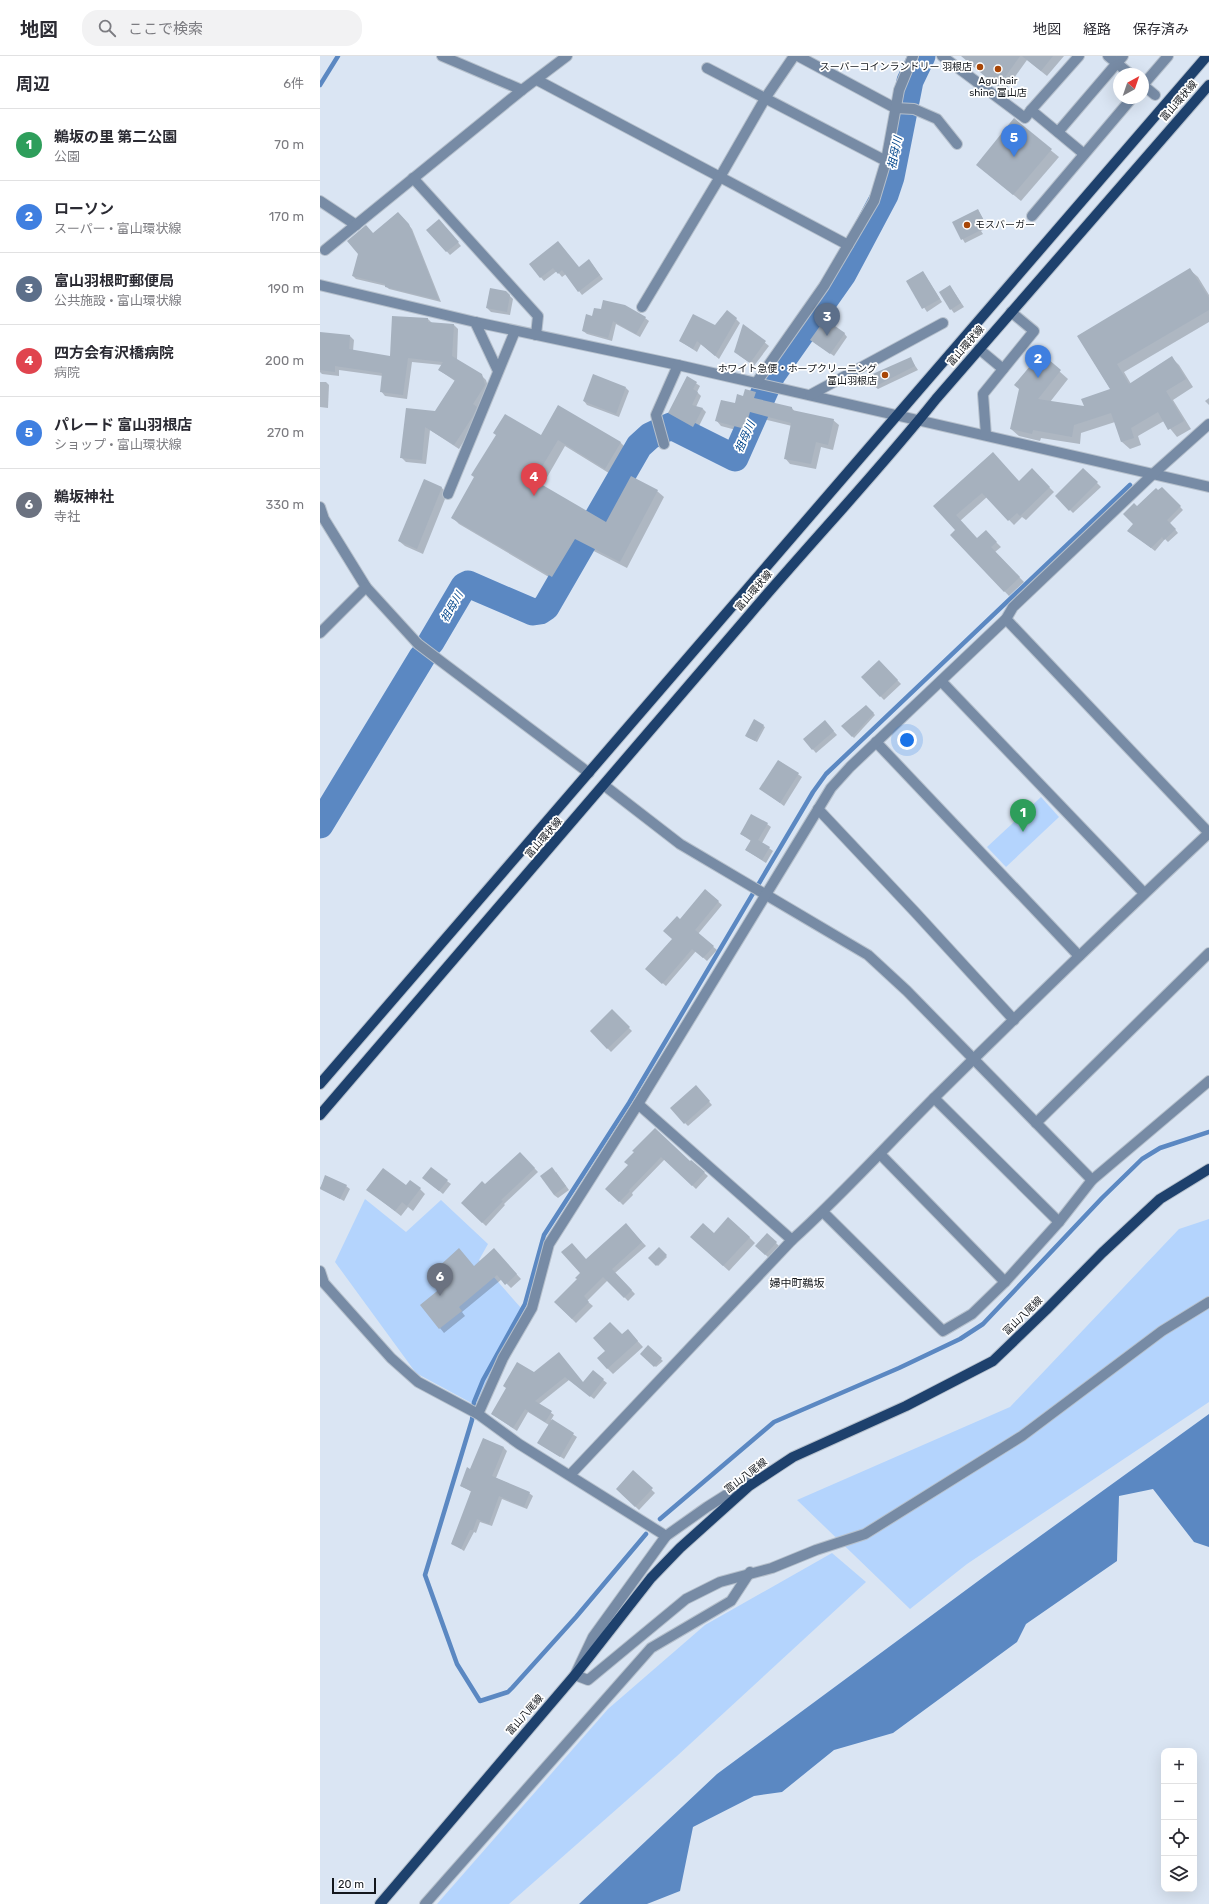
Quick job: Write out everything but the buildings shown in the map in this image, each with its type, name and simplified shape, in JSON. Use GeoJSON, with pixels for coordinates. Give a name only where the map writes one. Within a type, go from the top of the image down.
{"type":"FeatureCollection","features":[{"type":"Feature","properties":{"kind":"main road","name":"富山環状線"},"geometry":{"type":"LineString","coordinates":[[320,1084],[1207,56]]}},
{"type":"Feature","properties":{"kind":"main road","name":"富山環状線"},"geometry":{"type":"LineString","coordinates":[[320,1115],[605,786],[751,612],[1209,85]]}},
{"type":"Feature","properties":{"kind":"main road","name":"富山八尾線"},"geometry":{"type":"LineString","coordinates":[[380,1904],[575,1675],[651,1578],[680,1548],[749,1486],[793,1457],[906,1406],[993,1361],[1102,1253],[1160,1199],[1209,1169]]}},
{"type":"Feature","properties":{"kind":"street"},"geometry":{"type":"LineString","coordinates":[[442,56],[522,90]]}},
{"type":"Feature","properties":{"kind":"street"},"geometry":{"type":"LineString","coordinates":[[325,250],[522,90],[567,56]]}},
{"type":"Feature","properties":{"kind":"street"},"geometry":{"type":"LineString","coordinates":[[642,307],[766,97],[794,56]]}},
{"type":"Feature","properties":{"kind":"street"},"geometry":{"type":"LineString","coordinates":[[798,56],[895,108],[914,109],[937,119],[957,144]]}},
{"type":"Feature","properties":{"kind":"street"},"geometry":{"type":"LineString","coordinates":[[756,383],[824,286],[874,201],[886,161],[898,90],[913,56]]}},
{"type":"Feature","properties":{"kind":"street"},"geometry":{"type":"LineString","coordinates":[[942,56],[1025,118],[1079,56]]}},
{"type":"Feature","properties":{"kind":"street"},"geometry":{"type":"LineString","coordinates":[[1058,132],[1120,60],[1108,56]]}},
{"type":"Feature","properties":{"kind":"street"},"geometry":{"type":"LineString","coordinates":[[1155,95],[1143,85],[1168,56]]}},
{"type":"Feature","properties":{"kind":"street"},"geometry":{"type":"LineString","coordinates":[[707,68],[766,97],[886,161]]}},
{"type":"Feature","properties":{"kind":"street"},"geometry":{"type":"LineString","coordinates":[[537,80],[848,245]]}},
{"type":"Feature","properties":{"kind":"street"},"geometry":{"type":"LineString","coordinates":[[1032,216],[1127,104]]}},
{"type":"Feature","properties":{"kind":"street"},"geometry":{"type":"LineString","coordinates":[[1031,110],[1084,154]]}},
{"type":"Feature","properties":{"kind":"street"},"geometry":{"type":"LineString","coordinates":[[413,178],[538,316],[536,335]]}},
{"type":"Feature","properties":{"kind":"street"},"geometry":{"type":"LineString","coordinates":[[320,201],[356,225]]}},
{"type":"Feature","properties":{"kind":"street"},"geometry":{"type":"LineString","coordinates":[[320,284],[474,322],[678,365],[1209,487]]}},
{"type":"Feature","properties":{"kind":"street"},"geometry":{"type":"LineString","coordinates":[[986,435],[983,394],[1034,331],[1011,312]]}},
{"type":"Feature","properties":{"kind":"street"},"geometry":{"type":"LineString","coordinates":[[474,322],[498,371]]}},
{"type":"Feature","properties":{"kind":"street"},"geometry":{"type":"LineString","coordinates":[[810,395],[943,323]]}},
{"type":"Feature","properties":{"kind":"street"},"geometry":{"type":"LineString","coordinates":[[448,494],[515,331]]}},
{"type":"Feature","properties":{"kind":"street"},"geometry":{"type":"LineString","coordinates":[[979,349],[1003,369]]}},
{"type":"Feature","properties":{"kind":"street"},"geometry":{"type":"LineString","coordinates":[[664,444],[656,415],[678,365]]}},
{"type":"Feature","properties":{"kind":"street"},"geometry":{"type":"LineString","coordinates":[[474,1412],[532,1308],[549,1244],[638,1104],[836,782],[1006,619],[1013,607],[1153,474],[1209,424]]}},
{"type":"Feature","properties":{"kind":"street"},"geometry":{"type":"LineString","coordinates":[[320,507],[324,518],[366,587],[418,644],[589,773]]}},
{"type":"Feature","properties":{"kind":"street"},"geometry":{"type":"LineString","coordinates":[[320,633],[366,587]]}},
{"type":"Feature","properties":{"kind":"street"},"geometry":{"type":"LineString","coordinates":[[570,1474],[792,1240],[823,1212],[934,1098],[1079,956],[1209,833],[1006,619]]}},
{"type":"Feature","properties":{"kind":"street"},"geometry":{"type":"LineString","coordinates":[[940,682],[1144,893]]}},
{"type":"Feature","properties":{"kind":"street"},"geometry":{"type":"LineString","coordinates":[[876,742],[1079,956]]}},
{"type":"Feature","properties":{"kind":"street"},"geometry":{"type":"LineString","coordinates":[[605,786],[680,844],[868,955],[907,991],[1092,1180]]}},
{"type":"Feature","properties":{"kind":"street"},"geometry":{"type":"LineString","coordinates":[[818,810],[916,912],[1014,1020]]}},
{"type":"Feature","properties":{"kind":"street"},"geometry":{"type":"LineString","coordinates":[[1036,1123],[1209,953]]}},
{"type":"Feature","properties":{"kind":"street"},"geometry":{"type":"LineString","coordinates":[[823,1212],[943,1331],[972,1314],[1005,1282],[1059,1222],[1092,1180],[1209,1081]]}},
{"type":"Feature","properties":{"kind":"street"},"geometry":{"type":"LineString","coordinates":[[934,1098],[1059,1222]]}},
{"type":"Feature","properties":{"kind":"street"},"geometry":{"type":"LineString","coordinates":[[638,1104],[792,1240]]}},
{"type":"Feature","properties":{"kind":"street"},"geometry":{"type":"LineString","coordinates":[[880,1154],[1005,1282]]}},
{"type":"Feature","properties":{"kind":"street"},"geometry":{"type":"LineString","coordinates":[[320,1271],[322,1284],[391,1358],[418,1382],[474,1412],[520,1444],[570,1474],[666,1536]]}},
{"type":"Feature","properties":{"kind":"street"},"geometry":{"type":"LineString","coordinates":[[793,1457],[757,1475],[707,1507],[666,1536],[593,1637],[575,1675],[588,1680],[686,1599],[720,1582],[750,1572],[772,1568],[816,1550],[865,1534],[1022,1436],[1162,1331],[1209,1302]]}},
{"type":"Feature","properties":{"kind":"street"},"geometry":{"type":"LineString","coordinates":[[425,1904],[651,1648],[731,1601],[750,1572]]}},
{"type":"Feature","properties":{"kind":"shaded area"},"geometry":{"type":"Polygon","coordinates":[[[1041,797],[1059,817],[1006,867],[987,847],[1041,797]]]}},
{"type":"Feature","properties":{"kind":"shaded area"},"geometry":{"type":"Polygon","coordinates":[[[365,1199],[406,1232],[441,1200],[488,1244],[479,1260],[521,1308],[477,1406],[416,1373],[335,1262],[365,1199]]]}},
{"type":"Feature","properties":{"kind":"shaded area"},"geometry":{"type":"Polygon","coordinates":[[[1209,1219],[1209,1402],[967,1564],[910,1609],[797,1500],[1010,1407],[1179,1229],[1209,1219]]]}},
{"type":"Feature","properties":{"kind":"shaded area"},"geometry":{"type":"Polygon","coordinates":[[[1209,1414],[1209,1547],[1194,1542],[1153,1489],[1119,1496],[1117,1561],[1026,1624],[1017,1642],[893,1733],[834,1750],[782,1792],[754,1796],[693,1827],[680,1891],[647,1904],[579,1904],[717,1774],[989,1573],[1209,1414]]]}},
{"type":"Feature","properties":{"kind":"shaded area"},"geometry":{"type":"Polygon","coordinates":[[[832,1553],[866,1582],[677,1756],[509,1904],[437,1904],[608,1709],[705,1625],[832,1553]]]}},
{"type":"Feature","properties":{"kind":"waterway"},"geometry":{"type":"LineString","coordinates":[[320,85],[338,56]]}},
{"type":"Feature","properties":{"kind":"waterway","name":"祖母川"},"geometry":{"type":"LineString","coordinates":[[431,642],[464,586],[468,584],[533,612],[540,611],[546,607],[639,446],[650,436],[671,426],[735,458],[772,375],[843,274],[885,195],[891,177],[910,81],[922,56]]}},
{"type":"Feature","properties":{"kind":"waterway"},"geometry":{"type":"LineString","coordinates":[[646,1534],[576,1617],[512,1688],[508,1692],[480,1701],[457,1664],[425,1575],[472,1420],[474,1402],[483,1380],[525,1304],[544,1235],[629,1103],[813,792],[826,774],[1130,485]]}},
{"type":"Feature","properties":{"kind":"waterway","name":"祖母川"},"geometry":{"type":"LineString","coordinates":[[320,825],[422,657]]}},
{"type":"Feature","properties":{"kind":"waterway"},"geometry":{"type":"LineString","coordinates":[[660,1519],[774,1422],[899,1368],[960,1339],[983,1324],[1102,1198],[1142,1159],[1160,1148],[1209,1132]]}},
{"type":"Feature","properties":{"kind":"place","name":"スーパーコインランドリー 羽根店"},"geometry":{"type":"Point","coordinates":[980,67]}},
{"type":"Feature","properties":{"kind":"place","name":"Agu hair shine 富山店"},"geometry":{"type":"Point","coordinates":[998,69]}},
{"type":"Feature","properties":{"kind":"place","name":"パレード 富山羽根店"},"geometry":{"type":"Point","coordinates":[1014,157]}},
{"type":"Feature","properties":{"kind":"place","name":"モスバーガー"},"geometry":{"type":"Point","coordinates":[967,225]}},
{"type":"Feature","properties":{"kind":"place","name":"富山羽根町郵便局"},"geometry":{"type":"Point","coordinates":[827,336]}},
{"type":"Feature","properties":{"kind":"place","name":"ホワイト急便・ホープクリーニング 富山羽根店"},"geometry":{"type":"Point","coordinates":[885,375]}},
{"type":"Feature","properties":{"kind":"place","name":"ローソン"},"geometry":{"type":"Point","coordinates":[1038,378]}},
{"type":"Feature","properties":{"kind":"place","name":"四方会有沢橋病院"},"geometry":{"type":"Point","coordinates":[534,496]}},
{"type":"Feature","properties":{"kind":"place","name":"鵜坂の里 第二公園"},"geometry":{"type":"Point","coordinates":[1023,832]}},
{"type":"Feature","properties":{"kind":"place","name":"鵜坂神社"},"geometry":{"type":"Point","coordinates":[440,1296]}},
{"type":"Feature","properties":{"kind":"district","name":"婦中町鵜坂"},"geometry":{"type":"Point","coordinates":[797,1283]}}]}
